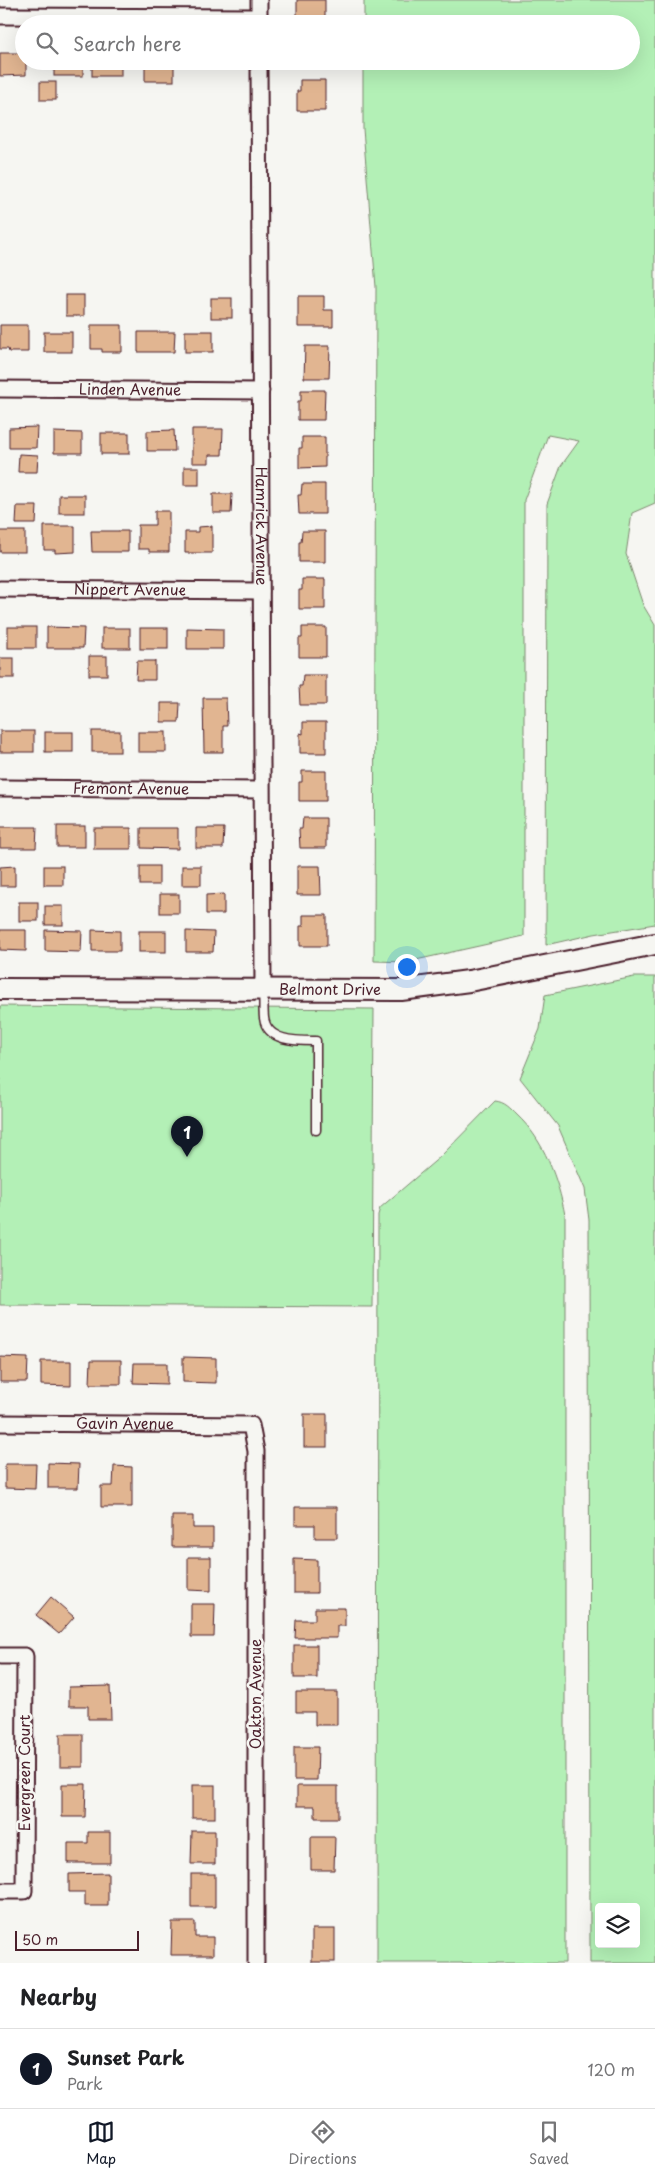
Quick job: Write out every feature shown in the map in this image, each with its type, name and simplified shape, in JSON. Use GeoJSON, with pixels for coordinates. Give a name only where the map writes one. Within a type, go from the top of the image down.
{"type":"FeatureCollection","features":[{"type":"Feature","properties":{"kind":"street"},"geometry":{"type":"LineString","coordinates":[[259,0],[259,15]]}},
{"type":"Feature","properties":{"kind":"street"},"geometry":{"type":"LineString","coordinates":[[0,16],[15,16]]}},
{"type":"Feature","properties":{"kind":"street","name":"Hamrick Avenue"},"geometry":{"type":"LineString","coordinates":[[259,70],[263,990]]}},
{"type":"Feature","properties":{"kind":"street","name":"Linden Avenue"},"geometry":{"type":"LineString","coordinates":[[0,389],[261,391]]}},
{"type":"Feature","properties":{"kind":"street","name":"Nippert Avenue"},"geometry":{"type":"LineString","coordinates":[[0,589],[261,591]]}},
{"type":"Feature","properties":{"kind":"street","name":"Fremont Avenue"},"geometry":{"type":"LineString","coordinates":[[0,788],[261,790]]}},
{"type":"Feature","properties":{"kind":"street","name":"Belmont Drive"},"geometry":{"type":"LineString","coordinates":[[0,989],[401,990],[436,987],[655,944]]}},
{"type":"Feature","properties":{"kind":"street","name":"Gavin Avenue"},"geometry":{"type":"LineString","coordinates":[[0,1423],[251,1425]]}},
{"type":"Feature","properties":{"kind":"street","name":"Oakton Avenue"},"geometry":{"type":"LineString","coordinates":[[251,1425],[256,1451],[256,1963]]}},
{"type":"Feature","properties":{"kind":"street","name":"Evergreen Court"},"geometry":{"type":"LineString","coordinates":[[0,1656],[25,1656],[24,1891],[0,1891]]}},
{"type":"Feature","properties":{"kind":"lane"},"geometry":{"type":"LineString","coordinates":[[263,990],[264,1019],[272,1032],[288,1040],[316,1041],[316,1130]]}},
{"type":"Feature","properties":{"kind":"green space"},"geometry":{"type":"Polygon","coordinates":[[[364,0],[655,0],[655,503],[632,513],[626,554],[643,605],[655,625],[655,924],[594,934],[546,945],[547,504],[561,466],[579,441],[548,435],[524,500],[524,936],[407,962],[374,961],[376,287],[363,129],[363,70],[640,70],[640,15],[364,15],[364,0]]]}},
{"type":"Feature","properties":{"kind":"green space"},"geometry":{"type":"Polygon","coordinates":[[[634,977],[655,977],[655,1963],[590,1963],[589,1220],[585,1189],[558,1126],[520,1078],[540,1029],[545,995],[634,977]]]}},
{"type":"Feature","properties":{"kind":"green space"},"geometry":{"type":"Polygon","coordinates":[[[0,1006],[374,1009],[372,1307],[0,1305],[0,1006]]]}},
{"type":"Feature","properties":{"kind":"green space"},"geometry":{"type":"Polygon","coordinates":[[[495,1101],[510,1108],[535,1136],[554,1174],[565,1215],[565,1963],[377,1963],[378,1215],[380,1208],[441,1156],[495,1101]]]}},
{"type":"Feature","properties":{"kind":"building"},"geometry":{"type":"Polygon","coordinates":[[[297,0],[325,0],[325,15],[297,15],[297,0]]]}},
{"type":"Feature","properties":{"kind":"building"},"geometry":{"type":"Polygon","coordinates":[[[0,53],[15,53],[15,70],[26,70],[26,75],[0,76],[0,53]]]}},
{"type":"Feature","properties":{"kind":"building"},"geometry":{"type":"Polygon","coordinates":[[[54,70],[83,70],[83,76],[54,76],[54,70]]]}},
{"type":"Feature","properties":{"kind":"building"},"geometry":{"type":"Polygon","coordinates":[[[92,70],[121,70],[121,76],[92,76],[92,70]]]}},
{"type":"Feature","properties":{"kind":"building"},"geometry":{"type":"Polygon","coordinates":[[[145,70],[174,70],[174,81],[145,81],[145,70]]]}},
{"type":"Feature","properties":{"kind":"building"},"geometry":{"type":"Polygon","coordinates":[[[300,80],[325,80],[325,111],[297,111],[297,91],[300,91],[300,80]]]}},
{"type":"Feature","properties":{"kind":"building"},"geometry":{"type":"Polygon","coordinates":[[[40,82],[56,82],[56,100],[40,100],[40,82]]]}},
{"type":"Feature","properties":{"kind":"building"},"geometry":{"type":"Polygon","coordinates":[[[66,295],[84,295],[84,316],[66,316],[66,295]]]}},
{"type":"Feature","properties":{"kind":"building"},"geometry":{"type":"Polygon","coordinates":[[[298,296],[324,296],[324,310],[333,310],[333,327],[298,327],[298,296]]]}},
{"type":"Feature","properties":{"kind":"building"},"geometry":{"type":"Polygon","coordinates":[[[211,298],[232,298],[232,318],[211,318],[211,298]]]}},
{"type":"Feature","properties":{"kind":"building"},"geometry":{"type":"Polygon","coordinates":[[[0,325],[28,325],[28,352],[9,352],[8,349],[0,349],[0,325]]]}},
{"type":"Feature","properties":{"kind":"building"},"geometry":{"type":"Polygon","coordinates":[[[91,325],[122,325],[122,352],[102,352],[102,349],[91,349],[91,325]]]}},
{"type":"Feature","properties":{"kind":"building"},"geometry":{"type":"Polygon","coordinates":[[[185,331],[213,331],[213,352],[185,352],[185,331]]]}},
{"type":"Feature","properties":{"kind":"building"},"geometry":{"type":"Polygon","coordinates":[[[44,332],[72,332],[72,352],[44,352],[44,332]]]}},
{"type":"Feature","properties":{"kind":"building"},"geometry":{"type":"Polygon","coordinates":[[[138,332],[175,332],[174,352],[138,352],[138,332]]]}},
{"type":"Feature","properties":{"kind":"building"},"geometry":{"type":"Polygon","coordinates":[[[305,346],[330,346],[329,378],[304,378],[305,346]]]}},
{"type":"Feature","properties":{"kind":"building"},"geometry":{"type":"Polygon","coordinates":[[[301,390],[325,390],[324,420],[298,420],[298,401],[301,401],[301,390]]]}},
{"type":"Feature","properties":{"kind":"building"},"geometry":{"type":"Polygon","coordinates":[[[37,427],[36,448],[9,448],[9,428],[37,427]]]}},
{"type":"Feature","properties":{"kind":"building"},"geometry":{"type":"Polygon","coordinates":[[[192,429],[223,429],[222,455],[209,455],[209,463],[192,463],[192,429]]]}},
{"type":"Feature","properties":{"kind":"building"},"geometry":{"type":"Polygon","coordinates":[[[174,430],[175,451],[147,451],[147,431],[174,430]]]}},
{"type":"Feature","properties":{"kind":"building"},"geometry":{"type":"Polygon","coordinates":[[[54,432],[82,433],[82,453],[54,453],[54,432]]]}},
{"type":"Feature","properties":{"kind":"building"},"geometry":{"type":"Polygon","coordinates":[[[101,433],[129,433],[129,454],[101,454],[101,433]]]}},
{"type":"Feature","properties":{"kind":"building"},"geometry":{"type":"Polygon","coordinates":[[[302,437],[325,437],[325,467],[299,468],[299,448],[302,448],[302,437]]]}},
{"type":"Feature","properties":{"kind":"building"},"geometry":{"type":"Polygon","coordinates":[[[19,454],[38,455],[37,472],[18,472],[19,454]]]}},
{"type":"Feature","properties":{"kind":"building"},"geometry":{"type":"Polygon","coordinates":[[[184,467],[199,467],[199,485],[184,485],[184,467]]]}},
{"type":"Feature","properties":{"kind":"building"},"geometry":{"type":"Polygon","coordinates":[[[302,484],[325,484],[325,514],[299,514],[298,495],[301,495],[302,484]]]}},
{"type":"Feature","properties":{"kind":"building"},"geometry":{"type":"Polygon","coordinates":[[[213,494],[232,494],[231,513],[213,513],[213,494]]]}},
{"type":"Feature","properties":{"kind":"building"},"geometry":{"type":"Polygon","coordinates":[[[59,495],[85,495],[85,513],[59,513],[59,495]]]}},
{"type":"Feature","properties":{"kind":"building"},"geometry":{"type":"Polygon","coordinates":[[[17,506],[37,506],[36,524],[16,524],[17,506]]]}},
{"type":"Feature","properties":{"kind":"building"},"geometry":{"type":"Polygon","coordinates":[[[155,511],[169,511],[169,552],[149,552],[149,549],[138,549],[138,525],[155,525],[155,511]]]}},
{"type":"Feature","properties":{"kind":"building"},"geometry":{"type":"Polygon","coordinates":[[[44,526],[75,526],[75,552],[55,553],[55,550],[44,550],[44,526]]]}},
{"type":"Feature","properties":{"kind":"building"},"geometry":{"type":"Polygon","coordinates":[[[212,526],[212,553],[185,553],[185,532],[198,532],[198,527],[212,526]]]}},
{"type":"Feature","properties":{"kind":"building"},"geometry":{"type":"Polygon","coordinates":[[[0,531],[25,531],[25,552],[0,552],[0,531]]]}},
{"type":"Feature","properties":{"kind":"building"},"geometry":{"type":"Polygon","coordinates":[[[91,531],[128,531],[128,552],[92,552],[91,531]]]}},
{"type":"Feature","properties":{"kind":"building"},"geometry":{"type":"Polygon","coordinates":[[[302,531],[325,531],[325,562],[299,562],[299,542],[301,542],[302,531]]]}},
{"type":"Feature","properties":{"kind":"building"},"geometry":{"type":"Polygon","coordinates":[[[302,579],[325,579],[325,609],[299,609],[299,590],[302,590],[302,579]]]}},
{"type":"Feature","properties":{"kind":"building"},"geometry":{"type":"Polygon","coordinates":[[[8,627],[36,627],[36,648],[8,648],[8,627]]]}},
{"type":"Feature","properties":{"kind":"building"},"geometry":{"type":"Polygon","coordinates":[[[47,627],[84,628],[83,648],[47,648],[47,627]]]}},
{"type":"Feature","properties":{"kind":"building"},"geometry":{"type":"Polygon","coordinates":[[[302,627],[326,627],[326,657],[299,657],[299,638],[302,638],[302,627]]]}},
{"type":"Feature","properties":{"kind":"building"},"geometry":{"type":"Polygon","coordinates":[[[102,628],[130,628],[130,648],[102,648],[102,628]]]}},
{"type":"Feature","properties":{"kind":"building"},"geometry":{"type":"Polygon","coordinates":[[[140,628],[168,628],[168,649],[140,649],[140,628]]]}},
{"type":"Feature","properties":{"kind":"building"},"geometry":{"type":"Polygon","coordinates":[[[187,628],[223,629],[223,649],[187,649],[187,628]]]}},
{"type":"Feature","properties":{"kind":"building"},"geometry":{"type":"Polygon","coordinates":[[[89,656],[107,656],[107,675],[89,675],[89,656]]]}},
{"type":"Feature","properties":{"kind":"building"},"geometry":{"type":"Polygon","coordinates":[[[0,658],[14,658],[14,678],[0,678],[0,658]]]}},
{"type":"Feature","properties":{"kind":"building"},"geometry":{"type":"Polygon","coordinates":[[[137,661],[155,661],[155,680],[136,680],[137,661]]]}},
{"type":"Feature","properties":{"kind":"building"},"geometry":{"type":"Polygon","coordinates":[[[303,675],[326,675],[326,705],[300,705],[299,686],[302,686],[303,675]]]}},
{"type":"Feature","properties":{"kind":"building"},"geometry":{"type":"Polygon","coordinates":[[[203,698],[226,698],[227,726],[223,726],[223,752],[204,752],[203,698]]]}},
{"type":"Feature","properties":{"kind":"building"},"geometry":{"type":"Polygon","coordinates":[[[161,703],[180,703],[179,722],[161,722],[161,703]]]}},
{"type":"Feature","properties":{"kind":"building"},"geometry":{"type":"Polygon","coordinates":[[[303,722],[326,722],[326,753],[300,753],[300,733],[303,734],[303,722]]]}},
{"type":"Feature","properties":{"kind":"building"},"geometry":{"type":"Polygon","coordinates":[[[0,731],[34,731],[34,752],[0,752],[0,731]]]}},
{"type":"Feature","properties":{"kind":"building"},"geometry":{"type":"Polygon","coordinates":[[[92,731],[120,731],[120,752],[92,752],[92,731]]]}},
{"type":"Feature","properties":{"kind":"building"},"geometry":{"type":"Polygon","coordinates":[[[45,732],[73,732],[73,752],[45,752],[45,732]]]}},
{"type":"Feature","properties":{"kind":"building"},"geometry":{"type":"Polygon","coordinates":[[[138,732],[166,732],[166,752],[138,752],[138,732]]]}},
{"type":"Feature","properties":{"kind":"building"},"geometry":{"type":"Polygon","coordinates":[[[302,771],[326,771],[326,801],[299,801],[299,782],[302,782],[302,771]]]}},
{"type":"Feature","properties":{"kind":"building"},"geometry":{"type":"Polygon","coordinates":[[[303,818],[326,818],[326,848],[300,848],[299,829],[302,829],[303,818]]]}},
{"type":"Feature","properties":{"kind":"building"},"geometry":{"type":"Polygon","coordinates":[[[57,826],[85,826],[85,847],[57,847],[57,826]]]}},
{"type":"Feature","properties":{"kind":"building"},"geometry":{"type":"Polygon","coordinates":[[[0,827],[37,827],[36,848],[0,848],[0,827]]]}},
{"type":"Feature","properties":{"kind":"building"},"geometry":{"type":"Polygon","coordinates":[[[94,828],[131,828],[131,849],[94,849],[94,828]]]}},
{"type":"Feature","properties":{"kind":"building"},"geometry":{"type":"Polygon","coordinates":[[[141,828],[178,828],[178,849],[141,848],[141,828]]]}},
{"type":"Feature","properties":{"kind":"building"},"geometry":{"type":"Polygon","coordinates":[[[196,828],[224,828],[223,848],[196,848],[196,828]]]}},
{"type":"Feature","properties":{"kind":"building"},"geometry":{"type":"Polygon","coordinates":[[[15,866],[15,886],[0,886],[0,867],[15,866]]]}},
{"type":"Feature","properties":{"kind":"building"},"geometry":{"type":"Polygon","coordinates":[[[44,866],[63,866],[63,885],[44,885],[44,866]]]}},
{"type":"Feature","properties":{"kind":"building"},"geometry":{"type":"Polygon","coordinates":[[[140,866],[159,866],[159,885],[140,885],[140,866]]]}},
{"type":"Feature","properties":{"kind":"building"},"geometry":{"type":"Polygon","coordinates":[[[182,866],[201,866],[201,885],[182,885],[182,866]]]}},
{"type":"Feature","properties":{"kind":"building"},"geometry":{"type":"Polygon","coordinates":[[[297,866],[320,866],[321,895],[297,895],[297,866]]]}},
{"type":"Feature","properties":{"kind":"building"},"geometry":{"type":"Polygon","coordinates":[[[160,894],[179,894],[179,913],[160,913],[160,894]]]}},
{"type":"Feature","properties":{"kind":"building"},"geometry":{"type":"Polygon","coordinates":[[[224,894],[224,914],[206,914],[206,895],[224,894]]]}},
{"type":"Feature","properties":{"kind":"building"},"geometry":{"type":"Polygon","coordinates":[[[19,902],[38,902],[38,921],[19,921],[19,902]]]}},
{"type":"Feature","properties":{"kind":"building"},"geometry":{"type":"Polygon","coordinates":[[[45,906],[63,906],[63,925],[45,925],[45,906]]]}},
{"type":"Feature","properties":{"kind":"building"},"geometry":{"type":"Polygon","coordinates":[[[303,915],[327,915],[327,946],[300,946],[300,926],[303,926],[303,915]]]}},
{"type":"Feature","properties":{"kind":"building"},"geometry":{"type":"Polygon","coordinates":[[[0,930],[26,930],[26,951],[0,950],[0,930]]]}},
{"type":"Feature","properties":{"kind":"building"},"geometry":{"type":"Polygon","coordinates":[[[45,930],[82,931],[81,952],[45,951],[45,930]]]}},
{"type":"Feature","properties":{"kind":"building"},"geometry":{"type":"Polygon","coordinates":[[[92,930],[120,931],[120,951],[92,951],[92,930]]]}},
{"type":"Feature","properties":{"kind":"building"},"geometry":{"type":"Polygon","coordinates":[[[139,931],[166,931],[166,952],[139,952],[139,931]]]}},
{"type":"Feature","properties":{"kind":"building"},"geometry":{"type":"Polygon","coordinates":[[[186,931],[214,932],[213,952],[186,952],[186,931]]]}},
{"type":"Feature","properties":{"kind":"building"},"geometry":{"type":"Polygon","coordinates":[[[0,1357],[28,1358],[27,1382],[0,1382],[0,1357]]]}},
{"type":"Feature","properties":{"kind":"building"},"geometry":{"type":"Polygon","coordinates":[[[183,1357],[216,1358],[216,1383],[183,1382],[183,1357]]]}},
{"type":"Feature","properties":{"kind":"building"},"geometry":{"type":"Polygon","coordinates":[[[91,1360],[121,1360],[121,1384],[90,1384],[91,1360]]]}},
{"type":"Feature","properties":{"kind":"building"},"geometry":{"type":"Polygon","coordinates":[[[41,1361],[71,1361],[71,1386],[41,1385],[41,1361]]]}},
{"type":"Feature","properties":{"kind":"building"},"geometry":{"type":"Polygon","coordinates":[[[134,1363],[167,1363],[167,1384],[133,1383],[134,1363]]]}},
{"type":"Feature","properties":{"kind":"building"},"geometry":{"type":"Polygon","coordinates":[[[304,1414],[327,1414],[327,1447],[304,1447],[304,1414]]]}},
{"type":"Feature","properties":{"kind":"building"},"geometry":{"type":"Polygon","coordinates":[[[48,1463],[79,1464],[78,1488],[48,1488],[48,1463]]]}},
{"type":"Feature","properties":{"kind":"building"},"geometry":{"type":"Polygon","coordinates":[[[5,1464],[36,1464],[35,1489],[5,1488],[5,1464]]]}},
{"type":"Feature","properties":{"kind":"building"},"geometry":{"type":"Polygon","coordinates":[[[114,1466],[132,1467],[132,1507],[101,1507],[101,1486],[113,1486],[114,1466]]]}},
{"type":"Feature","properties":{"kind":"building"},"geometry":{"type":"Polygon","coordinates":[[[295,1507],[337,1507],[337,1538],[315,1538],[315,1525],[295,1525],[295,1507]]]}},
{"type":"Feature","properties":{"kind":"building"},"geometry":{"type":"Polygon","coordinates":[[[172,1516],[193,1516],[193,1528],[213,1528],[213,1547],[172,1547],[172,1516]]]}},
{"type":"Feature","properties":{"kind":"building"},"geometry":{"type":"Polygon","coordinates":[[[188,1557],[211,1557],[211,1591],[188,1590],[188,1557]]]}},
{"type":"Feature","properties":{"kind":"building"},"geometry":{"type":"Polygon","coordinates":[[[294,1559],[317,1560],[317,1593],[294,1593],[294,1559]]]}},
{"type":"Feature","properties":{"kind":"building"},"geometry":{"type":"Polygon","coordinates":[[[51,1597],[74,1617],[59,1634],[36,1615],[51,1597]]]}},
{"type":"Feature","properties":{"kind":"building"},"geometry":{"type":"Polygon","coordinates":[[[191,1604],[215,1604],[214,1637],[191,1637],[191,1604]]]}},
{"type":"Feature","properties":{"kind":"building"},"geometry":{"type":"Polygon","coordinates":[[[315,1608],[345,1608],[345,1626],[337,1626],[337,1638],[295,1638],[296,1620],[315,1620],[315,1608]]]}},
{"type":"Feature","properties":{"kind":"building"},"geometry":{"type":"Polygon","coordinates":[[[294,1645],[317,1645],[317,1678],[294,1678],[294,1645]]]}},
{"type":"Feature","properties":{"kind":"building"},"geometry":{"type":"Polygon","coordinates":[[[110,1686],[111,1719],[88,1719],[88,1706],[69,1706],[69,1687],[110,1686]]]}},
{"type":"Feature","properties":{"kind":"building"},"geometry":{"type":"Polygon","coordinates":[[[296,1692],[337,1692],[337,1725],[315,1725],[315,1712],[296,1712],[296,1692]]]}},
{"type":"Feature","properties":{"kind":"building"},"geometry":{"type":"Polygon","coordinates":[[[60,1734],[83,1734],[83,1767],[60,1767],[60,1734]]]}},
{"type":"Feature","properties":{"kind":"building"},"geometry":{"type":"Polygon","coordinates":[[[294,1747],[318,1747],[317,1780],[294,1780],[294,1747]]]}},
{"type":"Feature","properties":{"kind":"building"},"geometry":{"type":"Polygon","coordinates":[[[62,1784],[86,1784],[85,1817],[62,1817],[62,1784]]]}},
{"type":"Feature","properties":{"kind":"building"},"geometry":{"type":"Polygon","coordinates":[[[192,1785],[215,1785],[215,1818],[192,1818],[192,1785]]]}},
{"type":"Feature","properties":{"kind":"building"},"geometry":{"type":"Polygon","coordinates":[[[297,1786],[338,1786],[338,1818],[315,1818],[315,1806],[297,1806],[297,1786]]]}},
{"type":"Feature","properties":{"kind":"building"},"geometry":{"type":"Polygon","coordinates":[[[192,1831],[215,1831],[215,1864],[191,1864],[192,1831]]]}},
{"type":"Feature","properties":{"kind":"building"},"geometry":{"type":"Polygon","coordinates":[[[88,1832],[110,1832],[110,1863],[68,1863],[68,1843],[88,1843],[88,1832]]]}},
{"type":"Feature","properties":{"kind":"building"},"geometry":{"type":"Polygon","coordinates":[[[311,1837],[335,1837],[334,1870],[311,1870],[311,1837]]]}},
{"type":"Feature","properties":{"kind":"building"},"geometry":{"type":"Polygon","coordinates":[[[108,1873],[108,1906],[85,1906],[85,1892],[69,1892],[69,1874],[108,1873]]]}},
{"type":"Feature","properties":{"kind":"building"},"geometry":{"type":"Polygon","coordinates":[[[191,1874],[215,1874],[215,1907],[191,1907],[191,1874]]]}},
{"type":"Feature","properties":{"kind":"building"},"geometry":{"type":"Polygon","coordinates":[[[172,1922],[195,1922],[195,1937],[213,1937],[213,1955],[171,1955],[172,1922]]]}},
{"type":"Feature","properties":{"kind":"building"},"geometry":{"type":"Polygon","coordinates":[[[312,1929],[335,1929],[335,1962],[312,1962],[312,1929]]]}},
{"type":"Feature","properties":{"kind":"place","name":"Sunset Park"},"geometry":{"type":"Point","coordinates":[187,1157]}}]}
